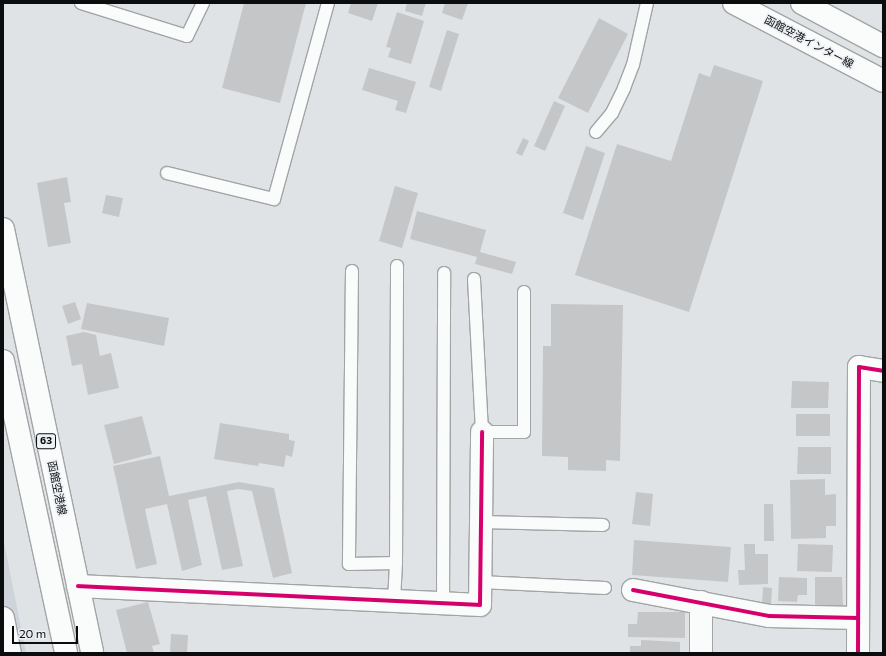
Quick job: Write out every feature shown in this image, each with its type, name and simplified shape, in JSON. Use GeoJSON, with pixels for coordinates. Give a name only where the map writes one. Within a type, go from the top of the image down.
{"type":"FeatureCollection","features":[{"type":"Feature","properties":{"kind":"street","name":"函館空港インター線"},"geometry":{"type":"LineString","coordinates":[[734,3],[883,81]]}},
{"type":"Feature","properties":{"kind":"street"},"geometry":{"type":"LineString","coordinates":[[802,3],[883,46]]}},
{"type":"Feature","properties":{"kind":"street","name":"函館空港線"},"geometry":{"type":"LineString","coordinates":[[3,229],[92,653]]}},
{"type":"Feature","properties":{"kind":"street","name":"63"},"geometry":{"type":"LineString","coordinates":[[3,361],[66,653]]}},
{"type":"Feature","properties":{"kind":"street"},"geometry":{"type":"LineString","coordinates":[[858,653],[859,367],[883,371]]}},
{"type":"Feature","properties":{"kind":"street"},"geometry":{"type":"LineString","coordinates":[[78,586],[480,605],[482,432]]}},
{"type":"Feature","properties":{"kind":"street"},"geometry":{"type":"LineString","coordinates":[[633,590],[769,616],[858,618]]}},
{"type":"Feature","properties":{"kind":"street"},"geometry":{"type":"LineString","coordinates":[[701,602],[701,653]]}},
{"type":"Feature","properties":{"kind":"street"},"geometry":{"type":"LineString","coordinates":[[3,618],[10,653]]}},
{"type":"Feature","properties":{"kind":"lane"},"geometry":{"type":"LineString","coordinates":[[81,3],[187,36],[202,3]]}},
{"type":"Feature","properties":{"kind":"lane"},"geometry":{"type":"LineString","coordinates":[[167,173],[274,199],[328,3]]}},
{"type":"Feature","properties":{"kind":"lane"},"geometry":{"type":"LineString","coordinates":[[596,132],[612,113],[624,88],[633,65],[647,3]]}},
{"type":"Feature","properties":{"kind":"lane"},"geometry":{"type":"LineString","coordinates":[[394,601],[396,563],[397,266]]}},
{"type":"Feature","properties":{"kind":"lane"},"geometry":{"type":"LineString","coordinates":[[352,272],[349,564],[396,563]]}},
{"type":"Feature","properties":{"kind":"lane"},"geometry":{"type":"LineString","coordinates":[[443,603],[444,273]]}},
{"type":"Feature","properties":{"kind":"lane"},"geometry":{"type":"LineString","coordinates":[[474,279],[482,432],[524,432],[524,292]]}},
{"type":"Feature","properties":{"kind":"lane"},"geometry":{"type":"LineString","coordinates":[[481,522],[603,525]]}},
{"type":"Feature","properties":{"kind":"lane"},"geometry":{"type":"LineString","coordinates":[[480,582],[605,588]]}},
{"type":"Feature","properties":{"kind":"shaded area"},"geometry":{"type":"Polygon","coordinates":[[[3,537],[26,653],[3,653],[3,537]]]}},
{"type":"Feature","properties":{"kind":"building"},"geometry":{"type":"Polygon","coordinates":[[[244,3],[306,3],[280,103],[222,88],[244,3]]]}},
{"type":"Feature","properties":{"kind":"building"},"geometry":{"type":"Polygon","coordinates":[[[351,3],[378,3],[372,21],[348,13],[351,3]]]}},
{"type":"Feature","properties":{"kind":"building"},"geometry":{"type":"Polygon","coordinates":[[[407,3],[426,3],[422,16],[405,11],[407,3]]]}},
{"type":"Feature","properties":{"kind":"building"},"geometry":{"type":"Polygon","coordinates":[[[445,3],[468,3],[462,20],[442,13],[445,3]]]}},
{"type":"Feature","properties":{"kind":"building"},"geometry":{"type":"Polygon","coordinates":[[[397,12],[424,21],[411,64],[388,57],[391,48],[386,47],[397,12]]]}},
{"type":"Feature","properties":{"kind":"building"},"geometry":{"type":"Polygon","coordinates":[[[599,18],[628,34],[588,113],[558,98],[599,18]]]}},
{"type":"Feature","properties":{"kind":"building"},"geometry":{"type":"Polygon","coordinates":[[[447,30],[459,34],[441,91],[429,87],[447,30]]]}},
{"type":"Feature","properties":{"kind":"building"},"geometry":{"type":"Polygon","coordinates":[[[714,65],[763,81],[689,312],[575,275],[617,144],[671,161],[699,73],[710,77],[714,65]]]}},
{"type":"Feature","properties":{"kind":"building"},"geometry":{"type":"Polygon","coordinates":[[[369,68],[416,82],[406,113],[395,110],[398,101],[362,90],[369,68]]]}},
{"type":"Feature","properties":{"kind":"building"},"geometry":{"type":"Polygon","coordinates":[[[554,101],[565,106],[545,151],[534,146],[554,101]]]}},
{"type":"Feature","properties":{"kind":"building"},"geometry":{"type":"Polygon","coordinates":[[[523,138],[529,141],[522,156],[516,153],[523,138]]]}},
{"type":"Feature","properties":{"kind":"building"},"geometry":{"type":"Polygon","coordinates":[[[586,146],[605,153],[583,220],[563,213],[586,146]]]}},
{"type":"Feature","properties":{"kind":"building"},"geometry":{"type":"Polygon","coordinates":[[[67,177],[71,202],[64,203],[71,243],[48,247],[37,183],[67,177]]]}},
{"type":"Feature","properties":{"kind":"building"},"geometry":{"type":"Polygon","coordinates":[[[395,186],[418,193],[402,248],[379,241],[395,186]]]}},
{"type":"Feature","properties":{"kind":"building"},"geometry":{"type":"Polygon","coordinates":[[[106,195],[123,198],[119,217],[102,213],[106,195]]]}},
{"type":"Feature","properties":{"kind":"building"},"geometry":{"type":"Polygon","coordinates":[[[417,211],[486,230],[480,252],[516,262],[512,274],[475,264],[477,257],[410,239],[417,211]]]}},
{"type":"Feature","properties":{"kind":"building"},"geometry":{"type":"Polygon","coordinates":[[[75,302],[81,319],[68,324],[62,306],[75,302]]]}},
{"type":"Feature","properties":{"kind":"building"},"geometry":{"type":"Polygon","coordinates":[[[87,303],[169,318],[164,346],[81,329],[87,303]]]}},
{"type":"Feature","properties":{"kind":"building"},"geometry":{"type":"Polygon","coordinates":[[[551,304],[623,305],[620,461],[606,460],[606,471],[568,470],[568,457],[542,456],[543,346],[551,346],[551,304]]]}},
{"type":"Feature","properties":{"kind":"building"},"geometry":{"type":"Polygon","coordinates":[[[84,332],[96,335],[100,356],[111,353],[119,388],[88,395],[82,364],[72,366],[66,336],[84,332]]]}},
{"type":"Feature","properties":{"kind":"building"},"geometry":{"type":"Polygon","coordinates":[[[792,381],[829,382],[828,408],[791,408],[792,381]]]}},
{"type":"Feature","properties":{"kind":"building"},"geometry":{"type":"Polygon","coordinates":[[[796,414],[830,414],[830,436],[796,436],[796,414]]]}},
{"type":"Feature","properties":{"kind":"building"},"geometry":{"type":"Polygon","coordinates":[[[142,416],[152,454],[114,464],[104,425],[142,416]]]}},
{"type":"Feature","properties":{"kind":"building"},"geometry":{"type":"Polygon","coordinates":[[[220,423],[289,434],[289,440],[295,441],[292,457],[286,455],[284,467],[259,463],[258,466],[214,459],[220,423]]]}},
{"type":"Feature","properties":{"kind":"building"},"geometry":{"type":"Polygon","coordinates":[[[798,447],[831,447],[831,474],[797,474],[798,447]]]}},
{"type":"Feature","properties":{"kind":"building"},"geometry":{"type":"Polygon","coordinates":[[[160,456],[169,496],[239,482],[274,488],[292,573],[273,578],[252,491],[238,489],[227,491],[243,566],[222,570],[206,496],[188,500],[202,565],[182,571],[167,504],[145,509],[157,564],[136,569],[113,466],[160,456]]]}},
{"type":"Feature","properties":{"kind":"building"},"geometry":{"type":"Polygon","coordinates":[[[825,479],[825,495],[836,494],[836,526],[826,526],[826,538],[791,539],[790,480],[825,479]]]}},
{"type":"Feature","properties":{"kind":"building"},"geometry":{"type":"Polygon","coordinates":[[[636,492],[653,494],[650,526],[632,524],[636,492]]]}},
{"type":"Feature","properties":{"kind":"building"},"geometry":{"type":"Polygon","coordinates":[[[764,504],[773,504],[774,541],[764,541],[764,504]]]}},
{"type":"Feature","properties":{"kind":"building"},"geometry":{"type":"Polygon","coordinates":[[[634,540],[731,547],[728,582],[632,575],[634,540]]]}},
{"type":"Feature","properties":{"kind":"building"},"geometry":{"type":"Polygon","coordinates":[[[744,544],[755,544],[755,554],[768,554],[768,584],[739,585],[738,570],[745,570],[744,544]]]}},
{"type":"Feature","properties":{"kind":"building"},"geometry":{"type":"Polygon","coordinates":[[[798,544],[833,545],[832,572],[797,571],[798,544]]]}},
{"type":"Feature","properties":{"kind":"building"},"geometry":{"type":"Polygon","coordinates":[[[779,577],[807,578],[807,595],[798,595],[797,602],[778,601],[779,577]]]}},
{"type":"Feature","properties":{"kind":"building"},"geometry":{"type":"Polygon","coordinates":[[[815,577],[842,577],[843,607],[815,607],[815,577]]]}},
{"type":"Feature","properties":{"kind":"building"},"geometry":{"type":"Polygon","coordinates":[[[763,587],[772,588],[771,605],[762,605],[763,587]]]}},
{"type":"Feature","properties":{"kind":"building"},"geometry":{"type":"Polygon","coordinates":[[[148,602],[160,644],[152,646],[154,653],[127,653],[116,610],[148,602]]]}},
{"type":"Feature","properties":{"kind":"building"},"geometry":{"type":"Polygon","coordinates":[[[638,612],[685,612],[685,638],[628,637],[628,624],[637,624],[638,612]]]}},
{"type":"Feature","properties":{"kind":"building"},"geometry":{"type":"Polygon","coordinates":[[[171,634],[188,635],[187,653],[170,653],[171,634]]]}},
{"type":"Feature","properties":{"kind":"building"},"geometry":{"type":"Polygon","coordinates":[[[641,640],[680,642],[680,653],[630,653],[630,646],[641,646],[641,640]]]}},
{"type":"Feature","properties":{"kind":"cycle path"},"geometry":{"type":"LineString","coordinates":[[858,653],[859,367],[883,371]]}},
{"type":"Feature","properties":{"kind":"cycle path"},"geometry":{"type":"LineString","coordinates":[[78,586],[480,605],[482,432]]}},
{"type":"Feature","properties":{"kind":"cycle path"},"geometry":{"type":"LineString","coordinates":[[633,590],[769,616],[858,618]]}}]}
